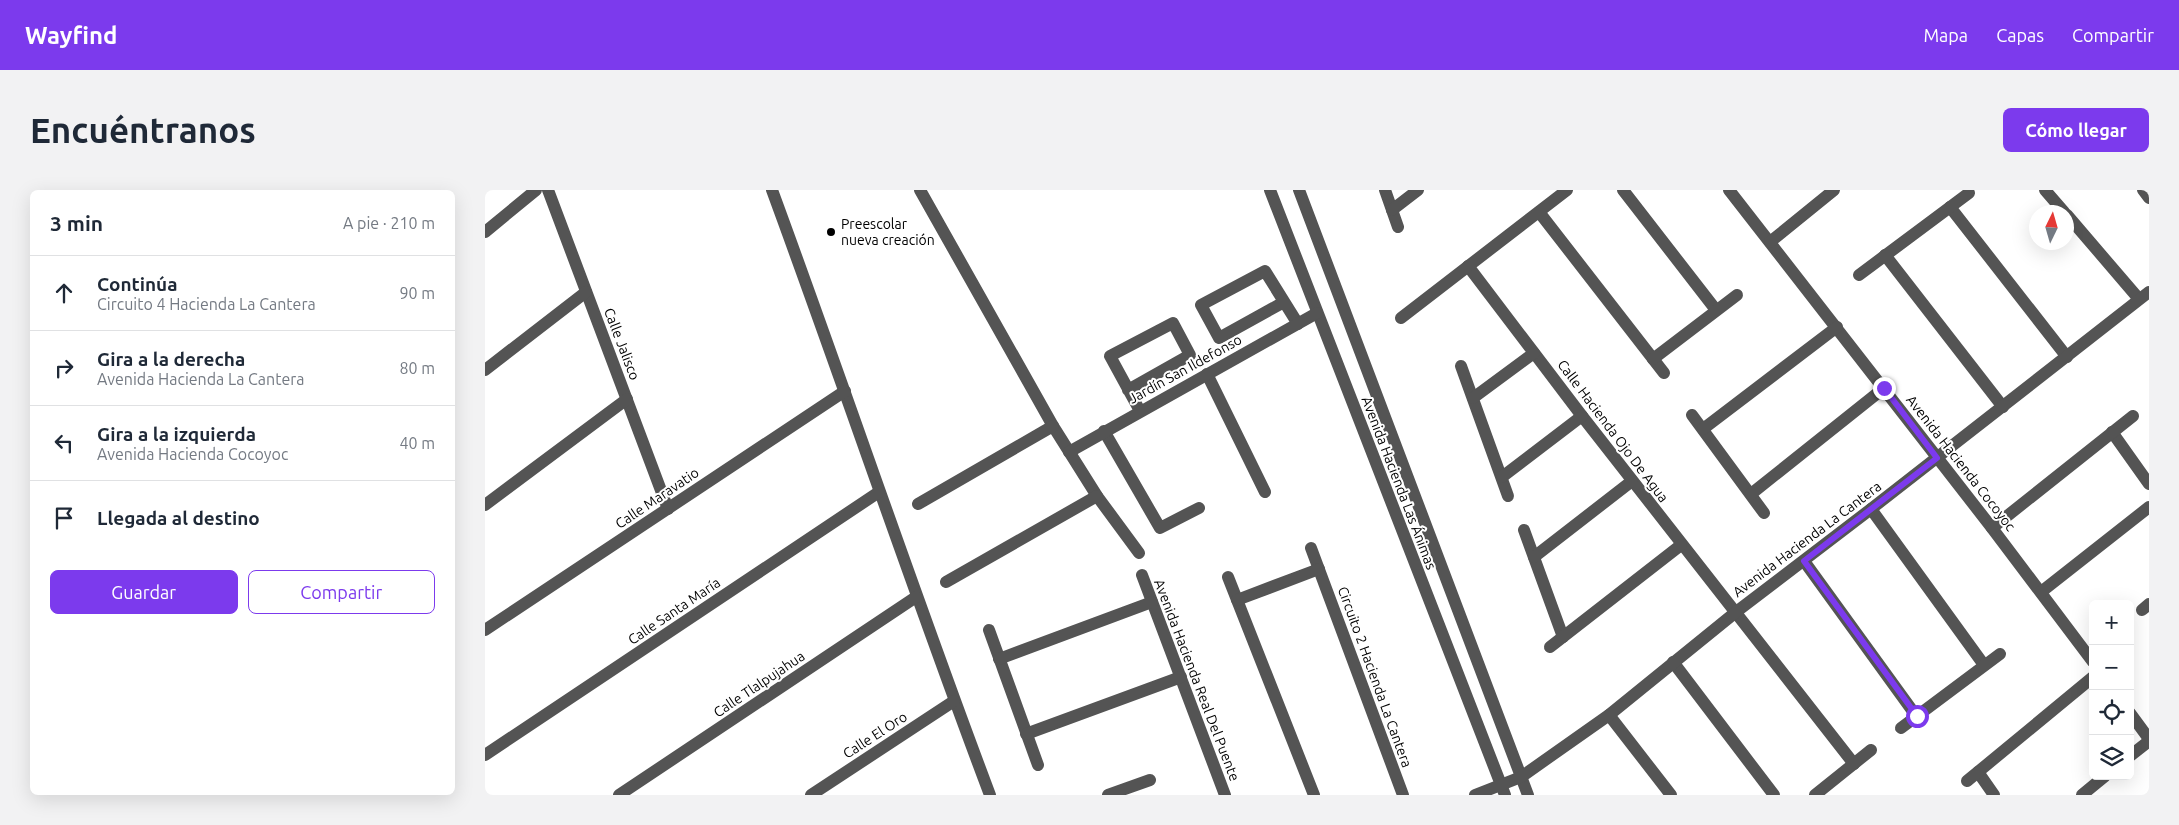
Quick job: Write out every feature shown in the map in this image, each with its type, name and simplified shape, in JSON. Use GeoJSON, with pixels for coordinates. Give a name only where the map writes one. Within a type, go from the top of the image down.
{"type":"FeatureCollection","features":[{"type":"Feature","properties":{"kind":"street"},"geometry":{"type":"LineString","coordinates":[[485,232],[536,190]]}},
{"type":"Feature","properties":{"kind":"street","name":"Calle Jalisco"},"geometry":{"type":"LineString","coordinates":[[548,190],[668,510]]}},
{"type":"Feature","properties":{"kind":"street"},"geometry":{"type":"LineString","coordinates":[[772,190],[845,391],[916,597],[990,795]]}},
{"type":"Feature","properties":{"kind":"street"},"geometry":{"type":"LineString","coordinates":[[920,190],[1053,426],[1097,496],[1139,554]]}},
{"type":"Feature","properties":{"kind":"street","name":"Avenida Hacienda Las Ánimas"},"geometry":{"type":"LineString","coordinates":[[1270,190],[1503,790]]}},
{"type":"Feature","properties":{"kind":"street","name":"Avenida Hacienda Las Ánimas"},"geometry":{"type":"LineString","coordinates":[[1299,190],[1528,795]]}},
{"type":"Feature","properties":{"kind":"street"},"geometry":{"type":"LineString","coordinates":[[1385,190],[1398,227]]}},
{"type":"Feature","properties":{"kind":"street"},"geometry":{"type":"LineString","coordinates":[[1392,210],[1418,190]]}},
{"type":"Feature","properties":{"kind":"street"},"geometry":{"type":"LineString","coordinates":[[1401,318],[1567,190]]}},
{"type":"Feature","properties":{"kind":"street"},"geometry":{"type":"LineString","coordinates":[[1623,190],[1716,310]]}},
{"type":"Feature","properties":{"kind":"street","name":"Avenida Hacienda Cocoyoc"},"geometry":{"type":"LineString","coordinates":[[1729,190],[1837,327],[2089,657]]}},
{"type":"Feature","properties":{"kind":"street"},"geometry":{"type":"LineString","coordinates":[[1770,242],[1834,190]]}},
{"type":"Feature","properties":{"kind":"street"},"geometry":{"type":"LineString","coordinates":[[2045,190],[2058,205]]}},
{"type":"Feature","properties":{"kind":"street"},"geometry":{"type":"LineString","coordinates":[[2143,190],[2149,198]]}},
{"type":"Feature","properties":{"kind":"street"},"geometry":{"type":"LineString","coordinates":[[1859,275],[1969,193]]}},
{"type":"Feature","properties":{"kind":"street"},"geometry":{"type":"LineString","coordinates":[[1950,207],[2067,357]]}},
{"type":"Feature","properties":{"kind":"street"},"geometry":{"type":"LineString","coordinates":[[1539,212],[1664,373]]}},
{"type":"Feature","properties":{"kind":"street"},"geometry":{"type":"LineString","coordinates":[[2074,222],[2144,296]]}},
{"type":"Feature","properties":{"kind":"street"},"geometry":{"type":"LineString","coordinates":[[1885,255],[2003,408]]}},
{"type":"Feature","properties":{"kind":"street","name":"Calle Hacienda Ojo De Agua"},"geometry":{"type":"LineString","coordinates":[[1468,266],[1681,545],[1736,612],[1854,764]]}},
{"type":"Feature","properties":{"kind":"street"},"geometry":{"type":"LineString","coordinates":[[1284,302],[1219,338],[1201,305],[1265,271],[1298,324]]}},
{"type":"Feature","properties":{"kind":"street"},"geometry":{"type":"LineString","coordinates":[[485,370],[586,292]]}},
{"type":"Feature","properties":{"kind":"street"},"geometry":{"type":"LineString","coordinates":[[1653,359],[1737,295]]}},
{"type":"Feature","properties":{"kind":"street","name":"Avenida Hacienda La Cantera"},"geometry":{"type":"LineString","coordinates":[[1475,795],[1503,790],[1609,715],[1736,612],[2003,408],[2144,296]]}},
{"type":"Feature","properties":{"kind":"street","name":"Jardín San Ildefonso"},"geometry":{"type":"LineString","coordinates":[[1069,452],[1317,313]]}},
{"type":"Feature","properties":{"kind":"street"},"geometry":{"type":"LineString","coordinates":[[1128,390],[1190,354],[1173,323],[1110,356],[1128,390],[1140,411]]}},
{"type":"Feature","properties":{"kind":"street"},"geometry":{"type":"LineString","coordinates":[[1703,429],[1837,327]]}},
{"type":"Feature","properties":{"kind":"street"},"geometry":{"type":"LineString","coordinates":[[1473,398],[1534,353]]}},
{"type":"Feature","properties":{"kind":"street"},"geometry":{"type":"LineString","coordinates":[[1461,366],[1508,496]]}},
{"type":"Feature","properties":{"kind":"street"},"geometry":{"type":"LineString","coordinates":[[1207,374],[1265,492]]}},
{"type":"Feature","properties":{"kind":"street"},"geometry":{"type":"LineString","coordinates":[[1751,494],[1884,388]]}},
{"type":"Feature","properties":{"kind":"street","name":"Calle Maravatio"},"geometry":{"type":"LineString","coordinates":[[485,630],[845,391]]}},
{"type":"Feature","properties":{"kind":"street"},"geometry":{"type":"LineString","coordinates":[[485,505],[627,399]]}},
{"type":"Feature","properties":{"kind":"street"},"geometry":{"type":"LineString","coordinates":[[1692,415],[1764,513]]}},
{"type":"Feature","properties":{"kind":"street"},"geometry":{"type":"LineString","coordinates":[[1502,477],[1582,416]]}},
{"type":"Feature","properties":{"kind":"street"},"geometry":{"type":"LineString","coordinates":[[1992,528],[2133,416]]}},
{"type":"Feature","properties":{"kind":"street"},"geometry":{"type":"LineString","coordinates":[[918,504],[1053,426]]}},
{"type":"Feature","properties":{"kind":"street"},"geometry":{"type":"LineString","coordinates":[[1104,431],[1160,528],[1199,508]]}},
{"type":"Feature","properties":{"kind":"street"},"geometry":{"type":"LineString","coordinates":[[2112,432],[2149,484]]}},
{"type":"Feature","properties":{"kind":"street"},"geometry":{"type":"LineString","coordinates":[[1534,557],[1632,481]]}},
{"type":"Feature","properties":{"kind":"street","name":"Calle Santa María"},"geometry":{"type":"LineString","coordinates":[[485,755],[879,492]]}},
{"type":"Feature","properties":{"kind":"street"},"geometry":{"type":"LineString","coordinates":[[946,582],[1097,496]]}},
{"type":"Feature","properties":{"kind":"street"},"geometry":{"type":"LineString","coordinates":[[2041,592],[2149,507]]}},
{"type":"Feature","properties":{"kind":"street"},"geometry":{"type":"LineString","coordinates":[[1871,509],[1984,666]]}},
{"type":"Feature","properties":{"kind":"street"},"geometry":{"type":"LineString","coordinates":[[1524,530],[1563,637]]}},
{"type":"Feature","properties":{"kind":"street"},"geometry":{"type":"LineString","coordinates":[[1550,647],[1681,545]]}},
{"type":"Feature","properties":{"kind":"street","name":"Circuito 2 Hacienda La Cantera"},"geometry":{"type":"LineString","coordinates":[[1311,548],[1403,795]]}},
{"type":"Feature","properties":{"kind":"street"},"geometry":{"type":"LineString","coordinates":[[1804,561],[1917,716]]}},
{"type":"Feature","properties":{"kind":"street"},"geometry":{"type":"LineString","coordinates":[[1237,600],[1319,569]]}},
{"type":"Feature","properties":{"kind":"street","name":"Avenida Hacienda Real Del Puente"},"geometry":{"type":"LineString","coordinates":[[1142,575],[1225,795]]}},
{"type":"Feature","properties":{"kind":"street"},"geometry":{"type":"LineString","coordinates":[[1228,577],[1315,795]]}},
{"type":"Feature","properties":{"kind":"street","name":"Calle Tlalpujahua"},"geometry":{"type":"LineString","coordinates":[[619,795],[916,597]]}},
{"type":"Feature","properties":{"kind":"street"},"geometry":{"type":"LineString","coordinates":[[999,659],[1152,602]]}},
{"type":"Feature","properties":{"kind":"street"},"geometry":{"type":"LineString","coordinates":[[989,630],[1038,765]]}},
{"type":"Feature","properties":{"kind":"street"},"geometry":{"type":"LineString","coordinates":[[1901,728],[2000,654]]}},
{"type":"Feature","properties":{"kind":"street"},"geometry":{"type":"LineString","coordinates":[[1673,662],[1774,795]]}},
{"type":"Feature","properties":{"kind":"street"},"geometry":{"type":"LineString","coordinates":[[1026,734],[1181,677]]}},
{"type":"Feature","properties":{"kind":"street"},"geometry":{"type":"LineString","coordinates":[[1967,781],[2089,680]]}},
{"type":"Feature","properties":{"kind":"street","name":"Calle El Oro"},"geometry":{"type":"LineString","coordinates":[[811,795],[955,701]]}},
{"type":"Feature","properties":{"kind":"street"},"geometry":{"type":"LineString","coordinates":[[1609,715],[1671,795]]}},
{"type":"Feature","properties":{"kind":"street"},"geometry":{"type":"LineString","coordinates":[[2134,719],[2149,740],[2134,753]]}},
{"type":"Feature","properties":{"kind":"street"},"geometry":{"type":"LineString","coordinates":[[1815,795],[1871,750]]}},
{"type":"Feature","properties":{"kind":"street"},"geometry":{"type":"LineString","coordinates":[[1978,772],[1994,795]]}},
{"type":"Feature","properties":{"kind":"street"},"geometry":{"type":"LineString","coordinates":[[1108,795],[1139,790],[1150,780]]}},
{"type":"Feature","properties":{"kind":"street"},"geometry":{"type":"LineString","coordinates":[[2082,795],[2100,780]]}},
{"type":"Feature","properties":{"kind":"place","name":"Preescolar nueva creación"},"geometry":{"type":"Point","coordinates":[831,232]}},
{"type":"Feature","properties":{"kind":"route"},"geometry":{"type":"LineString","coordinates":[[1884,388],[1937,458],[1804,561],[1917,716]]}}]}
